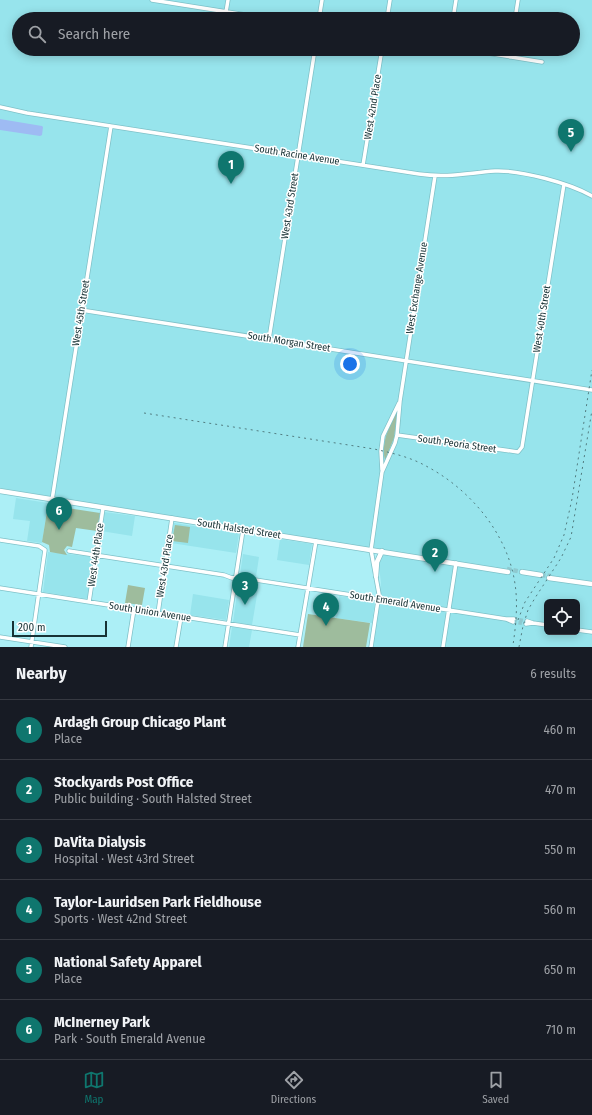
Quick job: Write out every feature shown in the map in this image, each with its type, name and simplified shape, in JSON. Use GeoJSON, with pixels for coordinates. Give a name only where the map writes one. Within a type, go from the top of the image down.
{"type":"FeatureCollection","features":[{"type":"Feature","properties":{"kind":"main road","name":"South Halsted Street"},"geometry":{"type":"LineString","coordinates":[[0,492],[370,550],[478,566],[488,566],[508,571]]}},
{"type":"Feature","properties":{"kind":"main road"},"geometry":{"type":"LineString","coordinates":[[376,576],[377,562],[382,551]]}},
{"type":"Feature","properties":{"kind":"main road"},"geometry":{"type":"LineString","coordinates":[[522,573],[541,576]]}},
{"type":"Feature","properties":{"kind":"main road"},"geometry":{"type":"LineString","coordinates":[[550,577],[592,584]]}},
{"type":"Feature","properties":{"kind":"street"},"geometry":{"type":"LineString","coordinates":[[152,0],[226,12],[228,0]]}},
{"type":"Feature","properties":{"kind":"street"},"geometry":{"type":"LineString","coordinates":[[320,12],[322,0]]}},
{"type":"Feature","properties":{"kind":"street"},"geometry":{"type":"LineString","coordinates":[[388,12],[390,0]]}},
{"type":"Feature","properties":{"kind":"street"},"geometry":{"type":"LineString","coordinates":[[454,12],[456,0]]}},
{"type":"Feature","properties":{"kind":"street"},"geometry":{"type":"LineString","coordinates":[[516,12],[518,0]]}},
{"type":"Feature","properties":{"kind":"street","name":"West 43rd Street"},"geometry":{"type":"LineString","coordinates":[[269,340],[314,56]]}},
{"type":"Feature","properties":{"kind":"street","name":"West 42nd Place"},"geometry":{"type":"LineString","coordinates":[[364,165],[381,56]]}},
{"type":"Feature","properties":{"kind":"street"},"geometry":{"type":"LineString","coordinates":[[504,56],[542,62]]}},
{"type":"Feature","properties":{"kind":"street","name":"South Racine Avenue"},"geometry":{"type":"LineString","coordinates":[[0,107],[27,113],[435,176],[453,176],[505,171],[516,172],[580,189],[592,196]]}},
{"type":"Feature","properties":{"kind":"street","name":"West 45th Street"},"geometry":{"type":"LineString","coordinates":[[52,500],[111,126]]}},
{"type":"Feature","properties":{"kind":"street","name":"West Exchange Avenue"},"geometry":{"type":"LineString","coordinates":[[382,472],[397,435],[406,360],[435,176]]}},
{"type":"Feature","properties":{"kind":"street","name":"West 40th Street"},"geometry":{"type":"LineString","coordinates":[[518,452],[522,447],[564,184]]}},
{"type":"Feature","properties":{"kind":"street","name":"South Morgan Street"},"geometry":{"type":"LineString","coordinates":[[82,310],[592,390]]}},
{"type":"Feature","properties":{"kind":"street","name":"West Exchange Avenue"},"geometry":{"type":"LineString","coordinates":[[370,550],[382,472],[381,451],[384,436],[400,401]]}},
{"type":"Feature","properties":{"kind":"street","name":"South Peoria Street"},"geometry":{"type":"LineString","coordinates":[[397,435],[518,452]]}},
{"type":"Feature","properties":{"kind":"street","name":"West 44th Place"},"geometry":{"type":"LineString","coordinates":[[89,602],[103,508]]}},
{"type":"Feature","properties":{"kind":"street","name":"West 43rd Place"},"geometry":{"type":"LineString","coordinates":[[158,613],[172,518]]}},
{"type":"Feature","properties":{"kind":"street"},"geometry":{"type":"LineString","coordinates":[[225,647],[243,530]]}},
{"type":"Feature","properties":{"kind":"street"},"geometry":{"type":"LineString","coordinates":[[0,540],[39,546],[43,548],[45,553],[31,647]]}},
{"type":"Feature","properties":{"kind":"street"},"geometry":{"type":"LineString","coordinates":[[298,647],[316,541]]}},
{"type":"Feature","properties":{"kind":"street"},"geometry":{"type":"LineString","coordinates":[[370,550],[376,576],[379,599],[371,647],[374,647]]}},
{"type":"Feature","properties":{"kind":"street","name":"South Emerald Avenue"},"geometry":{"type":"LineString","coordinates":[[69,551],[224,575],[232,574],[236,577],[514,620]]}},
{"type":"Feature","properties":{"kind":"street"},"geometry":{"type":"LineString","coordinates":[[443,647],[456,563]]}},
{"type":"Feature","properties":{"kind":"street","name":"South Union Avenue"},"geometry":{"type":"LineString","coordinates":[[0,588],[300,635]]}},
{"type":"Feature","properties":{"kind":"street"},"geometry":{"type":"LineString","coordinates":[[128,647],[134,609]]}},
{"type":"Feature","properties":{"kind":"street"},"geometry":{"type":"LineString","coordinates":[[176,647],[181,617]]}},
{"type":"Feature","properties":{"kind":"street"},"geometry":{"type":"LineString","coordinates":[[527,622],[544,625]]}},
{"type":"Feature","properties":{"kind":"street"},"geometry":{"type":"LineString","coordinates":[[580,630],[592,632]]}},
{"type":"Feature","properties":{"kind":"street"},"geometry":{"type":"LineString","coordinates":[[0,637],[65,647]]}},
{"type":"Feature","properties":{"kind":"shaded area"},"geometry":{"type":"Polygon","coordinates":[[[0,0],[592,0],[592,647],[371,647],[381,583],[377,551],[0,488],[0,0]]]}},
{"type":"Feature","properties":{"kind":"shaded area"},"geometry":{"type":"Polygon","coordinates":[[[0,119],[42,126],[42,135],[40,136],[0,130],[0,119]]]}},
{"type":"Feature","properties":{"kind":"shaded area"},"geometry":{"type":"Polygon","coordinates":[[[16,498],[48,503],[42,543],[27,541],[30,521],[13,519],[16,498]]]}},
{"type":"Feature","properties":{"kind":"shaded area"},"geometry":{"type":"Polygon","coordinates":[[[104,512],[135,516],[132,536],[101,531],[104,512]]]}},
{"type":"Feature","properties":{"kind":"shaded area"},"geometry":{"type":"Polygon","coordinates":[[[174,523],[239,533],[236,553],[171,543],[174,523]]]}},
{"type":"Feature","properties":{"kind":"shaded area"},"geometry":{"type":"Polygon","coordinates":[[[280,539],[312,544],[309,565],[277,560],[280,539]]]}},
{"type":"Feature","properties":{"kind":"shaded area"},"geometry":{"type":"Polygon","coordinates":[[[48,552],[94,557],[88,599],[43,592],[48,552]]]}},
{"type":"Feature","properties":{"kind":"shaded area"},"geometry":{"type":"Polygon","coordinates":[[[243,554],[259,557],[256,577],[240,575],[243,554]]]}},
{"type":"Feature","properties":{"kind":"shaded area"},"geometry":{"type":"Polygon","coordinates":[[[239,580],[259,583],[252,625],[233,622],[239,580]]]}},
{"type":"Feature","properties":{"kind":"shaded area"},"geometry":{"type":"Polygon","coordinates":[[[193,594],[229,600],[226,620],[190,615],[193,594]]]}},
{"type":"Feature","properties":{"kind":"shaded area"},"geometry":{"type":"Polygon","coordinates":[[[339,596],[375,601],[372,623],[336,618],[339,596]]]}},
{"type":"Feature","properties":{"kind":"shaded area"},"geometry":{"type":"Polygon","coordinates":[[[232,627],[252,630],[249,647],[229,647],[232,627]]]}},
{"type":"Feature","properties":{"kind":"green space"},"geometry":{"type":"Polygon","coordinates":[[[396,414],[394,438],[385,460],[384,448],[386,436],[396,414]]]}},
{"type":"Feature","properties":{"kind":"green space"},"geometry":{"type":"Polygon","coordinates":[[[48,505],[100,513],[97,531],[76,528],[72,547],[67,546],[64,550],[67,555],[50,552],[49,545],[42,542],[48,505]]]}},
{"type":"Feature","properties":{"kind":"green space"},"geometry":{"type":"Polygon","coordinates":[[[175,525],[190,527],[188,543],[172,541],[175,525]]]}},
{"type":"Feature","properties":{"kind":"green space"},"geometry":{"type":"Polygon","coordinates":[[[128,585],[145,588],[142,605],[125,603],[128,585]]]}},
{"type":"Feature","properties":{"kind":"green space"},"geometry":{"type":"Polygon","coordinates":[[[308,614],[370,623],[366,647],[303,647],[308,614]]]}},
{"type":"Feature","properties":{"kind":"tunnel"},"geometry":{"type":"LineString","coordinates":[[507,569],[522,572]]}},
{"type":"Feature","properties":{"kind":"tunnel"},"geometry":{"type":"LineString","coordinates":[[541,575],[551,576]]}},
{"type":"Feature","properties":{"kind":"tunnel"},"geometry":{"type":"LineString","coordinates":[[514,619],[527,621]]}},
{"type":"Feature","properties":{"kind":"tunnel"},"geometry":{"type":"LineString","coordinates":[[513,622],[526,624]]}},
{"type":"Feature","properties":{"kind":"railway"},"geometry":{"type":"LineString","coordinates":[[518,620],[525,602],[554,558],[564,535],[572,499],[592,370]]}},
{"type":"Feature","properties":{"kind":"railway"},"geometry":{"type":"LineString","coordinates":[[519,647],[528,610],[561,558],[571,537],[592,410]]}},
{"type":"Feature","properties":{"kind":"railway"},"geometry":{"type":"LineString","coordinates":[[144,413],[374,449],[414,460],[442,476],[472,500],[495,531],[504,548],[511,566],[516,591],[516,614],[513,645]]}},
{"type":"Feature","properties":{"kind":"place","name":"National Safety Apparel"},"geometry":{"type":"Point","coordinates":[571,152]}},
{"type":"Feature","properties":{"kind":"place","name":"Ardagh Group Chicago Plant"},"geometry":{"type":"Point","coordinates":[231,184]}},
{"type":"Feature","properties":{"kind":"place","name":"McInerney Park"},"geometry":{"type":"Point","coordinates":[59,530]}},
{"type":"Feature","properties":{"kind":"place","name":"Stockyards Post Office"},"geometry":{"type":"Point","coordinates":[435,572]}},
{"type":"Feature","properties":{"kind":"place","name":"DaVita Dialysis"},"geometry":{"type":"Point","coordinates":[245,605]}},
{"type":"Feature","properties":{"kind":"place","name":"Taylor-Lauridsen Park Fieldhouse"},"geometry":{"type":"Point","coordinates":[326,626]}}]}
